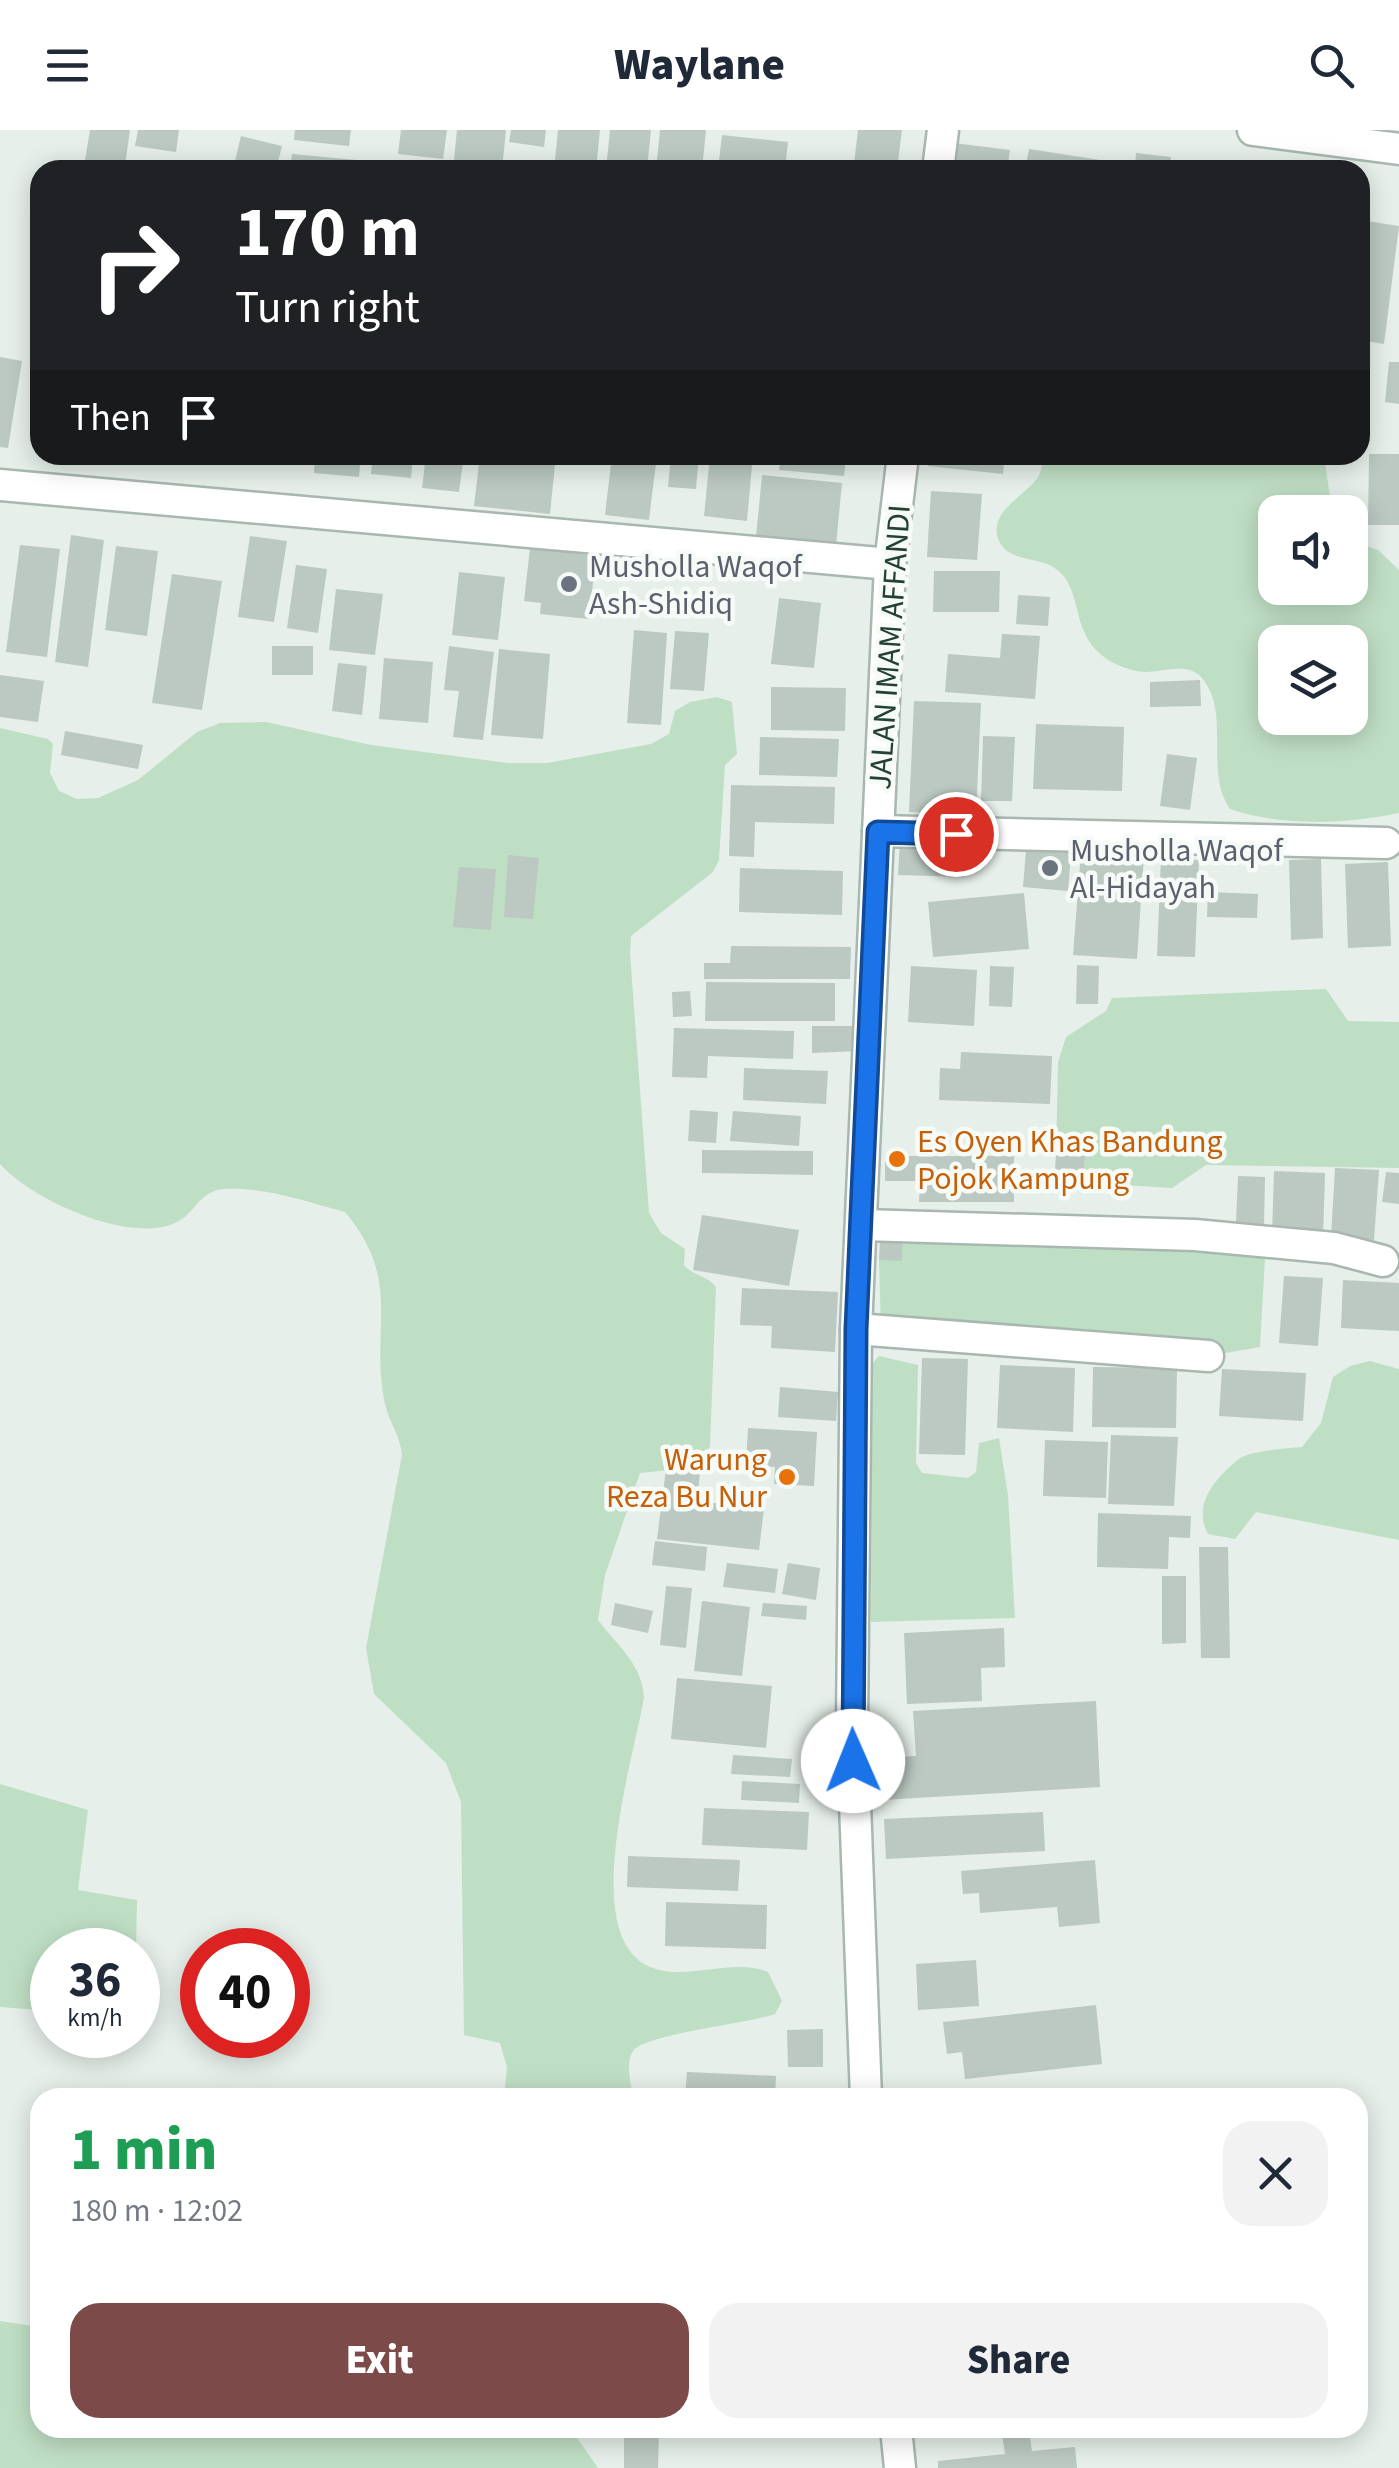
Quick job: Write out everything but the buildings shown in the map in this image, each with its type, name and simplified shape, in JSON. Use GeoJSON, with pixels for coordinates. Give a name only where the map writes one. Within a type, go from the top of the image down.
{"type":"FeatureCollection","features":[{"type":"Feature","properties":{"kind":"street"},"geometry":{"type":"LineString","coordinates":[[939,160],[943,130]]}},
{"type":"Feature","properties":{"kind":"street"},"geometry":{"type":"LineString","coordinates":[[1253,130],[1399,149]]}},
{"type":"Feature","properties":{"kind":"street","name":"JALAN IMAM AFFANDI"},"geometry":{"type":"LineString","coordinates":[[866,2088],[852,1723],[856,1329],[890,564],[902,465]]}},
{"type":"Feature","properties":{"kind":"street"},"geometry":{"type":"LineString","coordinates":[[0,484],[890,564]]}},
{"type":"Feature","properties":{"kind":"street"},"geometry":{"type":"LineString","coordinates":[[878,832],[1386,843]]}},
{"type":"Feature","properties":{"kind":"street"},"geometry":{"type":"LineString","coordinates":[[863,1225],[1195,1235],[1334,1248],[1383,1262]]}},
{"type":"Feature","properties":{"kind":"street"},"geometry":{"type":"LineString","coordinates":[[856,1329],[1208,1356]]}},
{"type":"Feature","properties":{"kind":"street"},"geometry":{"type":"LineString","coordinates":[[897,2438],[900,2468]]}},
{"type":"Feature","properties":{"kind":"green space"},"geometry":{"type":"Polygon","coordinates":[[[1042,465],[1325,465],[1330,495],[1258,495],[1258,605],[1368,605],[1368,546],[1378,550],[1399,570],[1399,813],[1314,822],[1271,819],[1230,809],[1218,777],[1215,708],[1202,678],[1188,670],[1144,672],[1112,662],[1087,637],[1066,579],[1049,565],[1015,555],[1002,546],[998,538],[999,519],[1038,477],[1042,465]]]}},
{"type":"Feature","properties":{"kind":"green space"},"geometry":{"type":"Polygon","coordinates":[[[717,697],[732,702],[737,754],[725,765],[719,860],[713,872],[631,936],[630,953],[649,1213],[661,1233],[685,1249],[684,1265],[716,1287],[710,1446],[700,1467],[640,1473],[605,1575],[598,1620],[634,1665],[644,1697],[616,1840],[614,1881],[617,1918],[627,1947],[648,1966],[677,1972],[754,1968],[768,1972],[782,2001],[775,2014],[641,2045],[629,2061],[631,2088],[505,2088],[507,2067],[500,2043],[464,2035],[461,1802],[446,1763],[374,1694],[366,1648],[402,1455],[385,1404],[381,1377],[381,1306],[374,1261],[345,1212],[300,1200],[269,1192],[224,1189],[208,1194],[175,1223],[133,1228],[57,1204],[0,1164],[0,728],[48,739],[53,744],[50,773],[59,791],[77,799],[98,798],[138,780],[197,732],[220,723],[266,722],[371,745],[508,763],[547,763],[651,744],[669,734],[675,711],[690,702],[717,697]]]}},
{"type":"Feature","properties":{"kind":"green space"},"geometry":{"type":"Polygon","coordinates":[[[1326,989],[1348,1021],[1399,1022],[1399,1168],[1206,1165],[1172,1188],[1107,1184],[1084,1172],[1085,1156],[1056,1155],[1058,1062],[1066,1037],[1106,1011],[1112,998],[1326,989]]]}},
{"type":"Feature","properties":{"kind":"green space"},"geometry":{"type":"Polygon","coordinates":[[[902,1237],[1266,1241],[1260,1347],[1208,1356],[881,1331],[879,1260],[902,1260],[902,1237]]]}},
{"type":"Feature","properties":{"kind":"green space"},"geometry":{"type":"Polygon","coordinates":[[[879,1356],[918,1365],[916,1463],[922,1473],[968,1478],[976,1472],[979,1443],[999,1438],[1008,1495],[1015,1618],[871,1622],[872,1364],[879,1356]]]}},
{"type":"Feature","properties":{"kind":"green space"},"geometry":{"type":"Polygon","coordinates":[[[1370,1361],[1399,1369],[1399,1540],[1256,1512],[1235,1539],[1208,1534],[1204,1503],[1222,1475],[1244,1456],[1302,1447],[1321,1423],[1333,1377],[1350,1366],[1370,1361]]]}},
{"type":"Feature","properties":{"kind":"green space"},"geometry":{"type":"Polygon","coordinates":[[[0,1784],[88,1810],[78,1890],[137,1900],[136,1928],[30,1928],[30,2009],[0,2007],[0,1784]]]}},
{"type":"Feature","properties":{"kind":"green space"},"geometry":{"type":"Polygon","coordinates":[[[0,2321],[30,2326],[30,2438],[576,2438],[598,2468],[0,2468],[0,2321]]]}},
{"type":"Feature","properties":{"kind":"place","name":"Musholla Waqof Ash-Shidiq"},"geometry":{"type":"Point","coordinates":[569,584]}},
{"type":"Feature","properties":{"kind":"place","name":"Musholla Waqof Al-Hidayah"},"geometry":{"type":"Point","coordinates":[1050,868]}},
{"type":"Feature","properties":{"kind":"place","name":"Es Oyen Khas Bandung Pojok Kampung"},"geometry":{"type":"Point","coordinates":[897,1159]}},
{"type":"Feature","properties":{"kind":"place","name":"Warung Reza Bu Nur"},"geometry":{"type":"Point","coordinates":[787,1477]}},
{"type":"Feature","properties":{"kind":"route"},"geometry":{"type":"LineString","coordinates":[[853,1761],[856,1329],[878,832],[956,834]]}}]}
